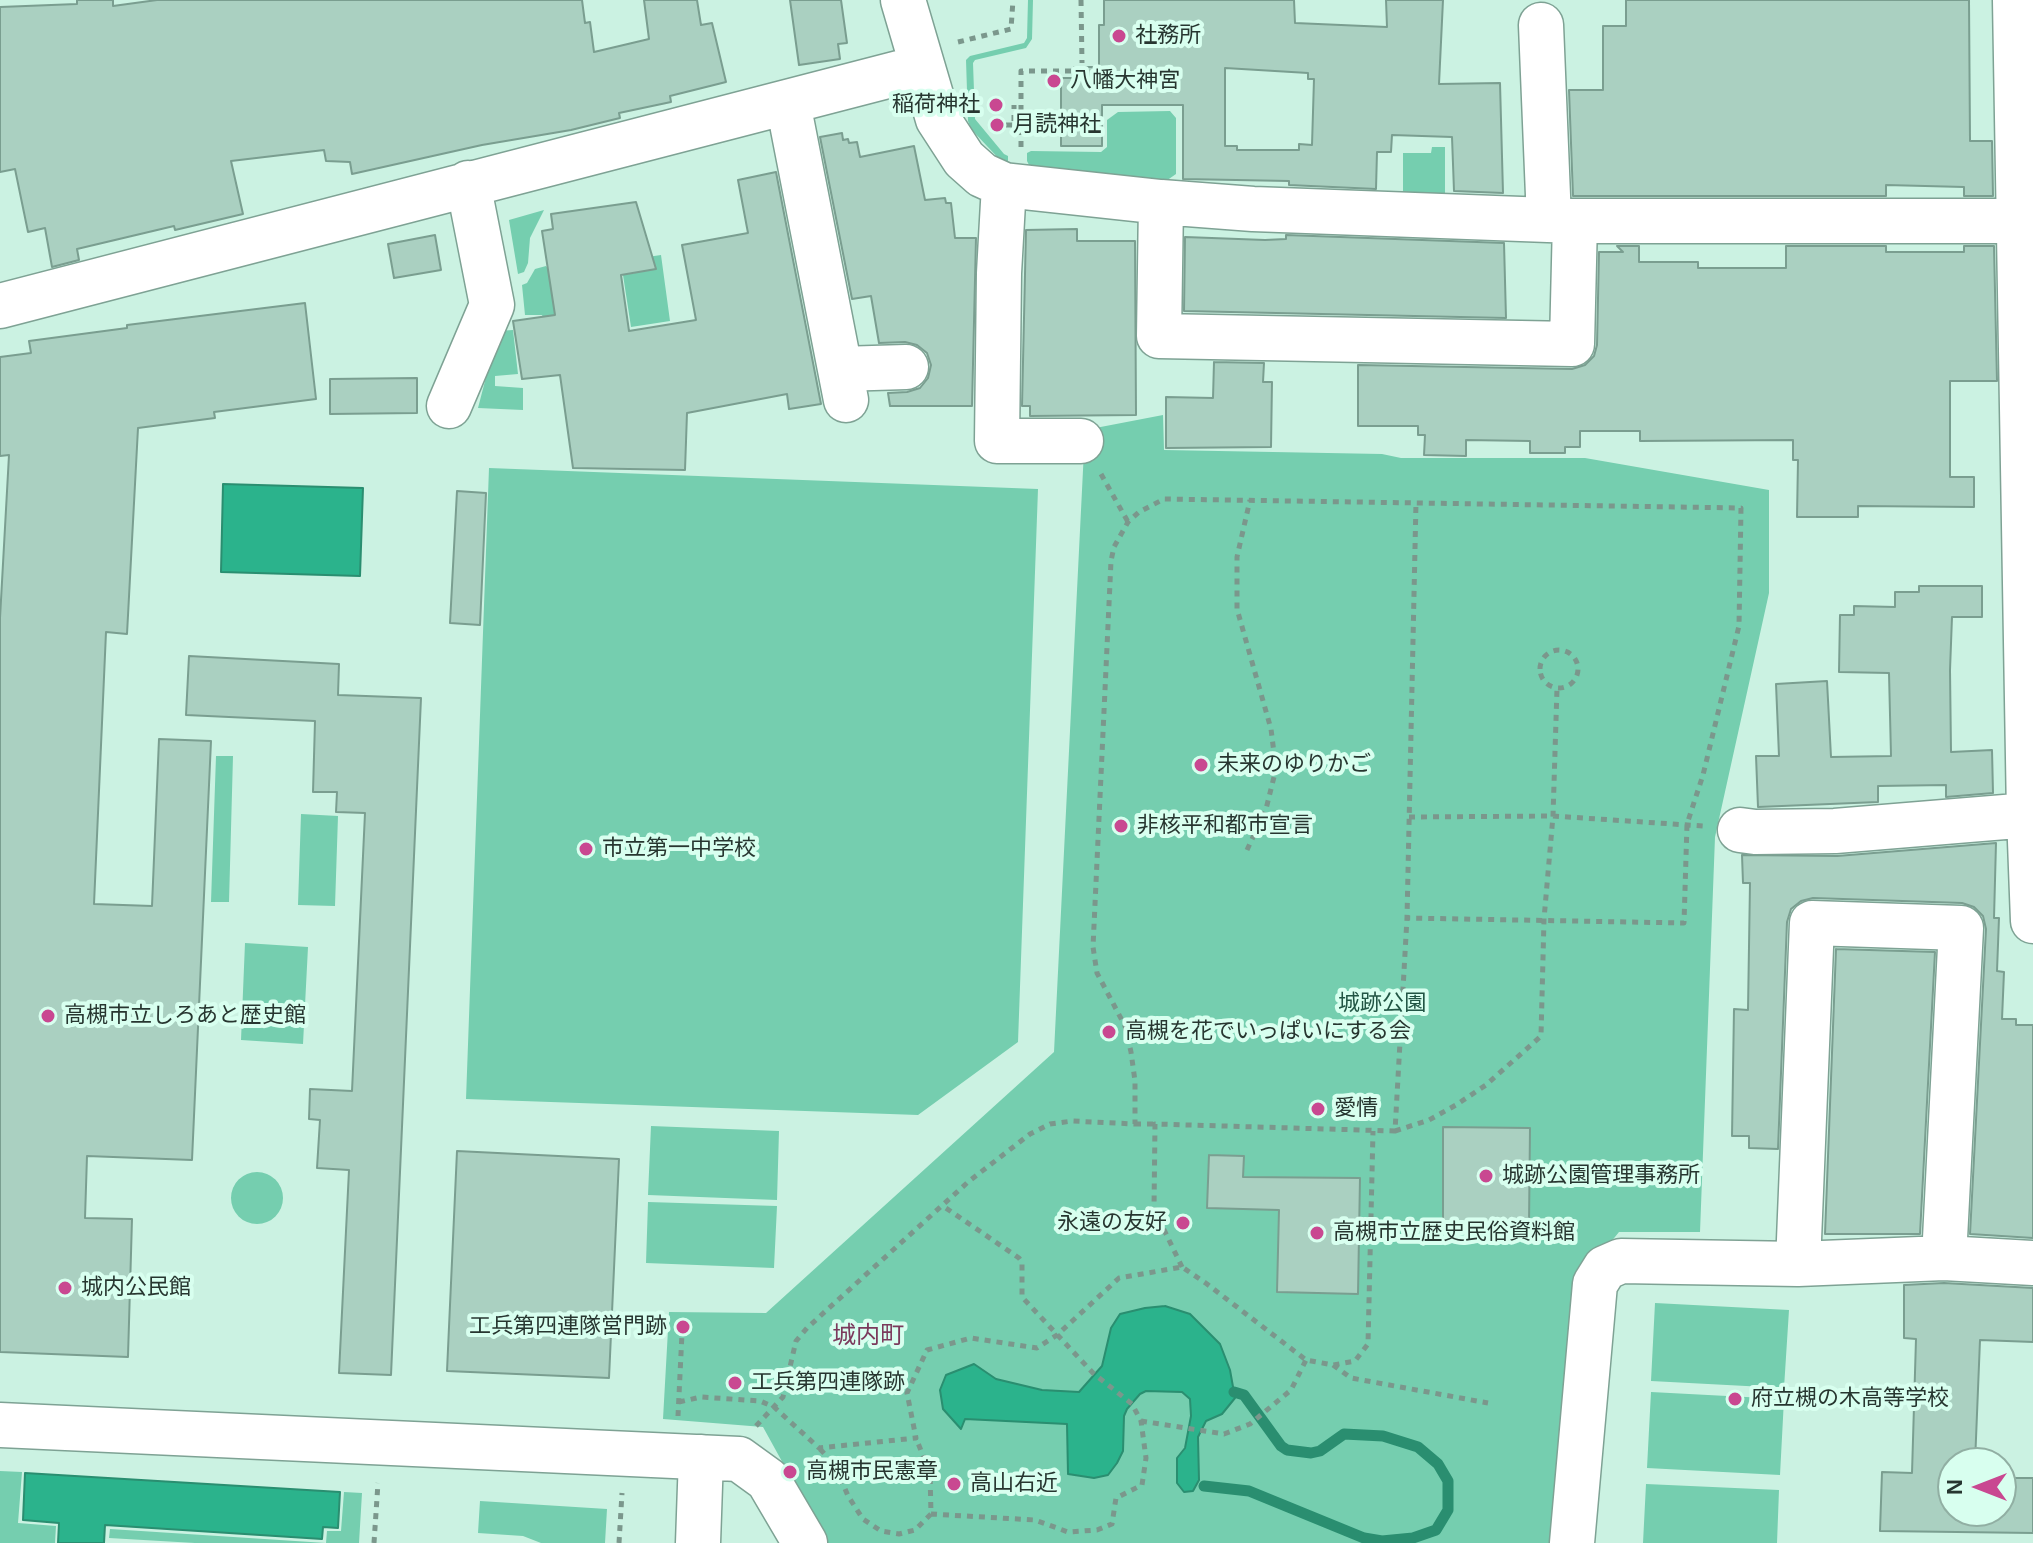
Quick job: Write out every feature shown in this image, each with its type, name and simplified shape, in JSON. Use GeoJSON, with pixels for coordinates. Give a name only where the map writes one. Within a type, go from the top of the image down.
{"type":"FeatureCollection","features":[{"type":"Feature","properties":{"kind":"street"},"geometry":{"type":"LineString","coordinates":[[903,0],[938,119],[951,141],[982,175],[1012,186],[1253,209],[1562,220],[2019,221]]}},
{"type":"Feature","properties":{"kind":"street"},"geometry":{"type":"LineString","coordinates":[[2015,0],[2019,221],[2028,438],[2029,815],[2033,921]]}},
{"type":"Feature","properties":{"kind":"street"},"geometry":{"type":"LineString","coordinates":[[1161,202],[1159,336],[1572,344],[1541,25]]}},
{"type":"Feature","properties":{"kind":"street"},"geometry":{"type":"LineString","coordinates":[[0,306],[788,103],[920,60]]}},
{"type":"Feature","properties":{"kind":"street"},"geometry":{"type":"LineString","coordinates":[[788,103],[843,384],[906,367]]}},
{"type":"Feature","properties":{"kind":"street"},"geometry":{"type":"LineString","coordinates":[[449,406],[492,305],[468,183]]}},
{"type":"Feature","properties":{"kind":"street"},"geometry":{"type":"LineString","coordinates":[[1012,186],[999,273],[997,441],[1081,441]]}},
{"type":"Feature","properties":{"kind":"street"},"geometry":{"type":"LineString","coordinates":[[1726,829],[1755,832],[1835,831],[2029,815]]}},
{"type":"Feature","properties":{"kind":"street"},"geometry":{"type":"LineString","coordinates":[[1798,1264],[1812,923],[1961,928],[1944,1258]]}},
{"type":"Feature","properties":{"kind":"street"},"geometry":{"type":"LineString","coordinates":[[1572,1543],[1595,1284],[1605,1268],[1621,1261],[1798,1264],[1944,1258],[2033,1263]]}},
{"type":"Feature","properties":{"kind":"street"},"geometry":{"type":"LineString","coordinates":[[0,1425],[689,1442],[739,1459],[768,1480],[805,1543]]}},
{"type":"Feature","properties":{"kind":"street"},"geometry":{"type":"LineString","coordinates":[[689,1442],[698,1543]]}},
{"type":"Feature","properties":{"kind":"path"},"geometry":{"type":"LineString","coordinates":[[920,60],[1011,29],[1013,0]]}},
{"type":"Feature","properties":{"kind":"path"},"geometry":{"type":"LineString","coordinates":[[1081,0],[1082,63]]}},
{"type":"Feature","properties":{"kind":"path"},"geometry":{"type":"LineString","coordinates":[[1012,186],[1014,105],[1021,71],[1072,71]]}},
{"type":"Feature","properties":{"kind":"path"},"geometry":{"type":"LineString","coordinates":[[1006,125],[1014,125],[1014,105]]}},
{"type":"Feature","properties":{"kind":"path"},"geometry":{"type":"LineString","coordinates":[[1081,441],[1090,446],[1113,498],[1128,522]]}},
{"type":"Feature","properties":{"kind":"path"},"geometry":{"type":"LineString","coordinates":[[1135,1124],[1135,1081],[1125,1026],[1097,973],[1093,947],[1111,561],[1114,547],[1128,522],[1139,512],[1164,499],[1741,508],[1739,626],[1703,775],[1687,824],[1684,923],[1407,918]]}},
{"type":"Feature","properties":{"kind":"path"},"geometry":{"type":"LineString","coordinates":[[1247,850],[1266,809],[1276,769],[1271,729],[1237,609],[1237,557],[1250,500]]}},
{"type":"Feature","properties":{"kind":"path"},"geometry":{"type":"LineString","coordinates":[[1395,1131],[1407,918],[1416,502]]}},
{"type":"Feature","properties":{"kind":"path"},"geometry":{"type":"LineString","coordinates":[[1561,650],[1570,653],[1578,671],[1575,680],[1557,688],[1542,677],[1540,667],[1551,651],[1561,650]]}},
{"type":"Feature","properties":{"kind":"path"},"geometry":{"type":"LineString","coordinates":[[753,1430],[783,1397],[796,1341],[807,1328],[968,1182],[1030,1134],[1050,1124],[1072,1121],[1395,1131],[1429,1120],[1486,1085],[1541,1036],[1557,688]]}},
{"type":"Feature","properties":{"kind":"path"},"geometry":{"type":"LineString","coordinates":[[1409,817],[1553,816],[1726,829]]}},
{"type":"Feature","properties":{"kind":"path"},"geometry":{"type":"LineString","coordinates":[[1155,1124],[1154,1209],[1182,1267],[1306,1360],[1333,1365],[1355,1361],[1368,1344],[1373,1131]]}},
{"type":"Feature","properties":{"kind":"path"},"geometry":{"type":"LineString","coordinates":[[931,1514],[1035,1520],[1068,1532],[1097,1530],[1112,1524],[1116,1498],[1142,1485],[1146,1458],[1141,1421],[1132,1404],[1093,1373],[1022,1297],[1022,1262],[1019,1258],[943,1206]]}},
{"type":"Feature","properties":{"kind":"path"},"geometry":{"type":"LineString","coordinates":[[679,1402],[701,1397],[760,1401],[774,1407],[835,1465],[848,1496],[863,1519],[881,1531],[899,1534],[915,1530],[931,1514],[930,1473],[916,1438],[907,1393],[927,1350],[971,1338],[1037,1348],[1057,1335],[1119,1278],[1182,1267]]}},
{"type":"Feature","properties":{"kind":"path"},"geometry":{"type":"LineString","coordinates":[[682,1333],[679,1402],[689,1442]]}},
{"type":"Feature","properties":{"kind":"path"},"geometry":{"type":"LineString","coordinates":[[1141,1421],[1224,1434],[1255,1420],[1291,1390],[1306,1360]]}},
{"type":"Feature","properties":{"kind":"path"},"geometry":{"type":"LineString","coordinates":[[1333,1365],[1351,1378],[1488,1403]]}},
{"type":"Feature","properties":{"kind":"path"},"geometry":{"type":"LineString","coordinates":[[819,1448],[916,1438]]}},
{"type":"Feature","properties":{"kind":"path"},"geometry":{"type":"LineString","coordinates":[[374,1543],[378,1474]]}},
{"type":"Feature","properties":{"kind":"path"},"geometry":{"type":"LineString","coordinates":[[619,1543],[622,1488]]}},
{"type":"Feature","properties":{"kind":"green space"},"geometry":{"type":"Polygon","coordinates":[[[1028,0],[1033,0],[1032,39],[1026,48],[973,63],[975,119],[1008,156],[1008,164],[1002,162],[971,129],[968,121],[966,60],[970,56],[1024,43],[1027,38],[1028,0]]]}},
{"type":"Feature","properties":{"kind":"green space"},"geometry":{"type":"Polygon","coordinates":[[[1170,111],[1176,118],[1176,174],[1166,181],[1029,165],[1027,161],[1027,153],[1031,151],[1101,152],[1107,147],[1107,120],[1118,112],[1170,111]]]}},
{"type":"Feature","properties":{"kind":"green space"},"geometry":{"type":"Polygon","coordinates":[[[1432,147],[1445,147],[1445,198],[1403,198],[1403,153],[1431,153],[1432,147]]]}},
{"type":"Feature","properties":{"kind":"green space"},"geometry":{"type":"Polygon","coordinates":[[[544,210],[530,238],[528,263],[524,272],[518,274],[509,220],[544,210]]]}},
{"type":"Feature","properties":{"kind":"green space"},"geometry":{"type":"Polygon","coordinates":[[[661,255],[670,321],[631,327],[623,275],[635,273],[634,259],[661,255]]]}},
{"type":"Feature","properties":{"kind":"green space"},"geometry":{"type":"Polygon","coordinates":[[[546,266],[555,279],[569,315],[544,320],[542,315],[525,315],[522,285],[527,283],[535,269],[546,266]]]}},
{"type":"Feature","properties":{"kind":"green space"},"geometry":{"type":"Polygon","coordinates":[[[513,330],[518,374],[495,376],[495,386],[523,388],[523,410],[478,408],[498,331],[513,330]]]}},
{"type":"Feature","properties":{"kind":"green space","name":"城跡公園"},"geometry":{"type":"Polygon","coordinates":[[[1163,415],[1164,450],[1382,454],[1401,458],[1585,458],[1769,490],[1769,593],[1715,837],[1700,1232],[1619,1232],[1572,1290],[1556,1543],[827,1543],[763,1427],[663,1419],[669,1312],[766,1313],[1054,1052],[1085,430],[1163,415]]]}},
{"type":"Feature","properties":{"kind":"green space"},"geometry":{"type":"Polygon","coordinates":[[[489,468],[1038,489],[1018,1042],[918,1115],[466,1099],[489,468]]]}},
{"type":"Feature","properties":{"kind":"green space"},"geometry":{"type":"Polygon","coordinates":[[[216,756],[233,756],[229,902],[211,902],[216,756]]]}},
{"type":"Feature","properties":{"kind":"green space"},"geometry":{"type":"Polygon","coordinates":[[[301,814],[338,816],[335,906],[298,905],[301,814]]]}},
{"type":"Feature","properties":{"kind":"green space"},"geometry":{"type":"Polygon","coordinates":[[[245,943],[308,947],[303,1044],[241,1040],[245,943]]]}},
{"type":"Feature","properties":{"kind":"green space"},"geometry":{"type":"Polygon","coordinates":[[[651,1126],[779,1131],[777,1200],[648,1195],[651,1126]]]}},
{"type":"Feature","properties":{"kind":"green space"},"geometry":{"type":"Polygon","coordinates":[[[257,1172],[275,1180],[283,1198],[275,1216],[257,1224],[239,1216],[231,1198],[239,1180],[257,1172]]]}},
{"type":"Feature","properties":{"kind":"green space"},"geometry":{"type":"Polygon","coordinates":[[[648,1202],[777,1206],[774,1268],[646,1263],[648,1202]]]}},
{"type":"Feature","properties":{"kind":"green space"},"geometry":{"type":"Polygon","coordinates":[[[1655,1303],[1789,1310],[1784,1388],[1651,1381],[1655,1303]]]}},
{"type":"Feature","properties":{"kind":"green space"},"geometry":{"type":"Polygon","coordinates":[[[1651,1392],[1784,1399],[1780,1475],[1647,1468],[1651,1392]]]}},
{"type":"Feature","properties":{"kind":"green space"},"geometry":{"type":"Polygon","coordinates":[[[0,1471],[22,1472],[18,1523],[56,1526],[55,1543],[0,1543],[0,1471]]]}},
{"type":"Feature","properties":{"kind":"green space"},"geometry":{"type":"Polygon","coordinates":[[[1646,1484],[1779,1490],[1777,1543],[1643,1543],[1646,1484]]]}},
{"type":"Feature","properties":{"kind":"green space"},"geometry":{"type":"Polygon","coordinates":[[[344,1492],[362,1493],[359,1543],[326,1543],[327,1531],[341,1531],[344,1492]]]}},
{"type":"Feature","properties":{"kind":"green space"},"geometry":{"type":"Polygon","coordinates":[[[480,1501],[607,1509],[605,1543],[541,1543],[523,1536],[478,1533],[480,1501]]]}},
{"type":"Feature","properties":{"kind":"green space"},"geometry":{"type":"Polygon","coordinates":[[[110,1529],[326,1543],[195,1543],[109,1538],[110,1529]]]}},
{"type":"Feature","properties":{"kind":"shaded area"},"geometry":{"type":"Polygon","coordinates":[[[223,484],[363,488],[360,576],[221,572],[223,484]]]}},
{"type":"Feature","properties":{"kind":"shaded area"},"geometry":{"type":"Polygon","coordinates":[[[1165,1306],[1190,1314],[1220,1344],[1230,1370],[1235,1398],[1222,1414],[1206,1421],[1198,1437],[1199,1480],[1193,1491],[1184,1492],[1177,1483],[1177,1458],[1185,1448],[1191,1416],[1190,1399],[1182,1392],[1146,1391],[1140,1394],[1124,1416],[1123,1451],[1117,1463],[1108,1475],[1094,1478],[1068,1474],[1067,1424],[965,1419],[961,1429],[943,1409],[940,1390],[946,1375],[974,1364],[996,1379],[1042,1390],[1079,1392],[1102,1366],[1111,1328],[1120,1314],[1165,1306]]]}},
{"type":"Feature","properties":{"kind":"shaded area"},"geometry":{"type":"Polygon","coordinates":[[[25,1473],[340,1492],[338,1528],[323,1527],[322,1539],[105,1525],[104,1543],[58,1543],[59,1523],[23,1520],[25,1473]]]}},
{"type":"Feature","properties":{"kind":"building"},"geometry":{"type":"Polygon","coordinates":[[[77,0],[113,0],[113,6],[157,0],[582,0],[585,23],[590,22],[594,52],[649,39],[644,0],[697,0],[701,25],[712,23],[726,82],[670,96],[671,102],[619,113],[620,118],[352,174],[350,162],[326,161],[324,150],[231,161],[243,214],[175,230],[174,226],[77,249],[79,260],[52,267],[45,228],[28,232],[15,169],[0,172],[0,7],[77,4],[77,0]]]}},
{"type":"Feature","properties":{"kind":"building"},"geometry":{"type":"Polygon","coordinates":[[[790,0],[841,0],[847,43],[838,44],[840,59],[799,65],[790,0]]]}},
{"type":"Feature","properties":{"kind":"building"},"geometry":{"type":"Polygon","coordinates":[[[1104,0],[1294,0],[1295,23],[1387,27],[1386,0],[1443,0],[1439,84],[1500,83],[1503,193],[1454,191],[1452,137],[1392,135],[1391,152],[1377,152],[1376,189],[1289,185],[1289,181],[1183,179],[1183,105],[1102,105],[1102,146],[1061,146],[1061,78],[1074,78],[1074,67],[1099,67],[1099,25],[1104,25],[1104,0]],[[1225,68],[1225,146],[1237,146],[1237,150],[1299,150],[1299,144],[1312,145],[1314,79],[1308,79],[1308,73],[1225,68]]]}},
{"type":"Feature","properties":{"kind":"building"},"geometry":{"type":"Polygon","coordinates":[[[1626,0],[1969,0],[1970,141],[1992,141],[1993,196],[1964,196],[1964,187],[1886,185],[1886,196],[1573,196],[1569,90],[1603,90],[1603,26],[1626,26],[1626,0]]]}},
{"type":"Feature","properties":{"kind":"building"},"geometry":{"type":"Polygon","coordinates":[[[842,133],[843,140],[857,142],[860,157],[914,146],[925,200],[945,198],[946,203],[951,203],[955,238],[976,238],[972,406],[890,406],[888,393],[920,388],[928,378],[931,365],[927,353],[917,345],[879,343],[871,296],[852,299],[820,137],[842,133]]]}},
{"type":"Feature","properties":{"kind":"building"},"geometry":{"type":"Polygon","coordinates":[[[776,172],[821,404],[789,409],[787,394],[687,413],[685,470],[573,468],[560,375],[522,379],[513,321],[555,315],[542,231],[553,229],[551,214],[636,202],[656,269],[621,275],[629,331],[696,320],[682,245],[748,233],[738,180],[776,172]]]}},
{"type":"Feature","properties":{"kind":"building"},"geometry":{"type":"Polygon","coordinates":[[[1077,229],[1077,241],[1135,241],[1136,415],[1030,416],[1030,406],[1022,406],[1026,230],[1077,229]]]}},
{"type":"Feature","properties":{"kind":"building"},"geometry":{"type":"Polygon","coordinates":[[[435,235],[441,270],[394,278],[388,244],[435,235]]]}},
{"type":"Feature","properties":{"kind":"building"},"geometry":{"type":"Polygon","coordinates":[[[1286,235],[1504,243],[1506,318],[1184,311],[1185,237],[1265,240],[1286,239],[1286,235]]]}},
{"type":"Feature","properties":{"kind":"building"},"geometry":{"type":"Polygon","coordinates":[[[1617,246],[1639,246],[1639,262],[1698,262],[1698,268],[1786,268],[1786,246],[1886,246],[1886,252],[1964,252],[1964,246],[1994,246],[1997,381],[1950,381],[1950,477],[1974,477],[1974,507],[1858,506],[1858,517],[1797,517],[1798,460],[1793,460],[1793,440],[1640,441],[1640,431],[1580,431],[1580,447],[1565,447],[1565,453],[1530,453],[1530,441],[1466,440],[1466,456],[1424,455],[1425,435],[1418,435],[1418,426],[1358,426],[1358,365],[1572,369],[1585,365],[1594,356],[1597,345],[1599,252],[1623,252],[1617,246]]]}},
{"type":"Feature","properties":{"kind":"building"},"geometry":{"type":"Polygon","coordinates":[[[305,303],[316,399],[214,412],[215,418],[138,428],[127,634],[106,632],[94,904],[152,906],[159,739],[211,741],[192,1160],[87,1156],[85,1218],[132,1219],[128,1357],[0,1352],[0,618],[9,455],[0,456],[0,357],[31,353],[29,341],[127,328],[127,325],[305,303]]]}},
{"type":"Feature","properties":{"kind":"building"},"geometry":{"type":"Polygon","coordinates":[[[1214,362],[1264,363],[1263,382],[1272,382],[1271,447],[1166,448],[1166,397],[1213,398],[1214,362]]]}},
{"type":"Feature","properties":{"kind":"building"},"geometry":{"type":"Polygon","coordinates":[[[417,378],[417,413],[330,414],[330,379],[417,378]]]}},
{"type":"Feature","properties":{"kind":"building"},"geometry":{"type":"Polygon","coordinates":[[[457,491],[486,493],[480,625],[450,623],[457,491]]]}},
{"type":"Feature","properties":{"kind":"building"},"geometry":{"type":"Polygon","coordinates":[[[1919,586],[1982,586],[1982,617],[1952,617],[1951,752],[1992,750],[1993,793],[1946,797],[1946,785],[1878,786],[1878,802],[1758,807],[1756,756],[1779,756],[1776,684],[1827,681],[1831,757],[1891,756],[1889,673],[1839,672],[1840,615],[1854,615],[1854,606],[1895,607],[1895,592],[1919,592],[1919,586]]]}},
{"type":"Feature","properties":{"kind":"building"},"geometry":{"type":"Polygon","coordinates":[[[189,656],[339,664],[338,695],[421,698],[391,1375],[339,1373],[349,1170],[317,1168],[320,1120],[309,1119],[310,1089],[352,1091],[365,813],[336,812],[337,792],[313,792],[315,721],[186,715],[189,656]]]}},
{"type":"Feature","properties":{"kind":"building"},"geometry":{"type":"Polygon","coordinates":[[[1996,843],[1994,918],[1999,918],[1997,971],[2004,972],[2002,1019],[2016,1019],[2016,1025],[2033,1025],[2033,1238],[1970,1234],[1986,929],[1983,916],[1974,907],[1962,903],[1813,898],[1801,901],[1791,909],[1787,922],[1778,1149],[1749,1148],[1749,1136],[1732,1136],[1734,1009],[1748,1010],[1750,883],[1743,883],[1742,855],[1837,856],[1996,843]]]}},
{"type":"Feature","properties":{"kind":"building"},"geometry":{"type":"Polygon","coordinates":[[[1836,949],[1935,952],[1920,1234],[1825,1234],[1836,949]]]}},
{"type":"Feature","properties":{"kind":"building","name":"城跡公園管理事務所"},"geometry":{"type":"Polygon","coordinates":[[[1443,1127],[1530,1128],[1529,1225],[1443,1224],[1443,1127]]]}},
{"type":"Feature","properties":{"kind":"building"},"geometry":{"type":"Polygon","coordinates":[[[457,1151],[619,1159],[609,1378],[447,1371],[457,1151]]]}},
{"type":"Feature","properties":{"kind":"building"},"geometry":{"type":"Polygon","coordinates":[[[1209,1155],[1244,1156],[1243,1177],[1360,1178],[1358,1294],[1277,1292],[1279,1210],[1207,1208],[1209,1155]]]}},
{"type":"Feature","properties":{"kind":"building"},"geometry":{"type":"Polygon","coordinates":[[[1944,1283],[2033,1288],[2033,1342],[1980,1340],[1976,1447],[1937,1447],[1937,1527],[2017,1527],[2017,1478],[2033,1478],[2033,1533],[1880,1531],[1882,1472],[1912,1473],[1916,1339],[1904,1338],[1904,1285],[1944,1283]]]}},
{"type":"Feature","properties":{"kind":"waterway"},"geometry":{"type":"LineString","coordinates":[[1204,1486],[1249,1491],[1364,1538],[1382,1541],[1413,1538],[1436,1530],[1448,1510],[1448,1481],[1438,1464],[1418,1447],[1383,1436],[1344,1434],[1320,1451],[1287,1450],[1244,1395],[1234,1392]]}},
{"type":"Feature","properties":{"kind":"place","name":"社務所"},"geometry":{"type":"Point","coordinates":[1119,36]}},
{"type":"Feature","properties":{"kind":"place","name":"八幡大神宮"},"geometry":{"type":"Point","coordinates":[1054,81]}},
{"type":"Feature","properties":{"kind":"place","name":"稲荷神社"},"geometry":{"type":"Point","coordinates":[996,105]}},
{"type":"Feature","properties":{"kind":"place","name":"月読神社"},"geometry":{"type":"Point","coordinates":[997,125]}},
{"type":"Feature","properties":{"kind":"place","name":"未来のゆりかご"},"geometry":{"type":"Point","coordinates":[1201,765]}},
{"type":"Feature","properties":{"kind":"place","name":"非核平和都市宣言"},"geometry":{"type":"Point","coordinates":[1121,826]}},
{"type":"Feature","properties":{"kind":"place","name":"市立第一中学校"},"geometry":{"type":"Point","coordinates":[586,849]}},
{"type":"Feature","properties":{"kind":"place","name":"高槻市立しろあと歴史館"},"geometry":{"type":"Point","coordinates":[48,1016]}},
{"type":"Feature","properties":{"kind":"place","name":"高槻を花でいっぱいにする会"},"geometry":{"type":"Point","coordinates":[1109,1032]}},
{"type":"Feature","properties":{"kind":"place","name":"愛情"},"geometry":{"type":"Point","coordinates":[1318,1109]}},
{"type":"Feature","properties":{"kind":"place","name":"城跡公園管理事務所"},"geometry":{"type":"Point","coordinates":[1486,1176]}},
{"type":"Feature","properties":{"kind":"place","name":"永遠の友好"},"geometry":{"type":"Point","coordinates":[1183,1223]}},
{"type":"Feature","properties":{"kind":"place","name":"高槻市立歴史民俗資料館"},"geometry":{"type":"Point","coordinates":[1317,1233]}},
{"type":"Feature","properties":{"kind":"place","name":"城内公民館"},"geometry":{"type":"Point","coordinates":[65,1288]}},
{"type":"Feature","properties":{"kind":"place","name":"工兵第四連隊営門跡"},"geometry":{"type":"Point","coordinates":[683,1327]}},
{"type":"Feature","properties":{"kind":"place","name":"工兵第四連隊跡"},"geometry":{"type":"Point","coordinates":[735,1383]}},
{"type":"Feature","properties":{"kind":"place","name":"府立槻の木高等学校"},"geometry":{"type":"Point","coordinates":[1735,1399]}},
{"type":"Feature","properties":{"kind":"place","name":"高槻市民憲章"},"geometry":{"type":"Point","coordinates":[790,1472]}},
{"type":"Feature","properties":{"kind":"place","name":"高山右近"},"geometry":{"type":"Point","coordinates":[954,1484]}},
{"type":"Feature","properties":{"kind":"district","name":"城内町"},"geometry":{"type":"Point","coordinates":[868,1336]}}]}
